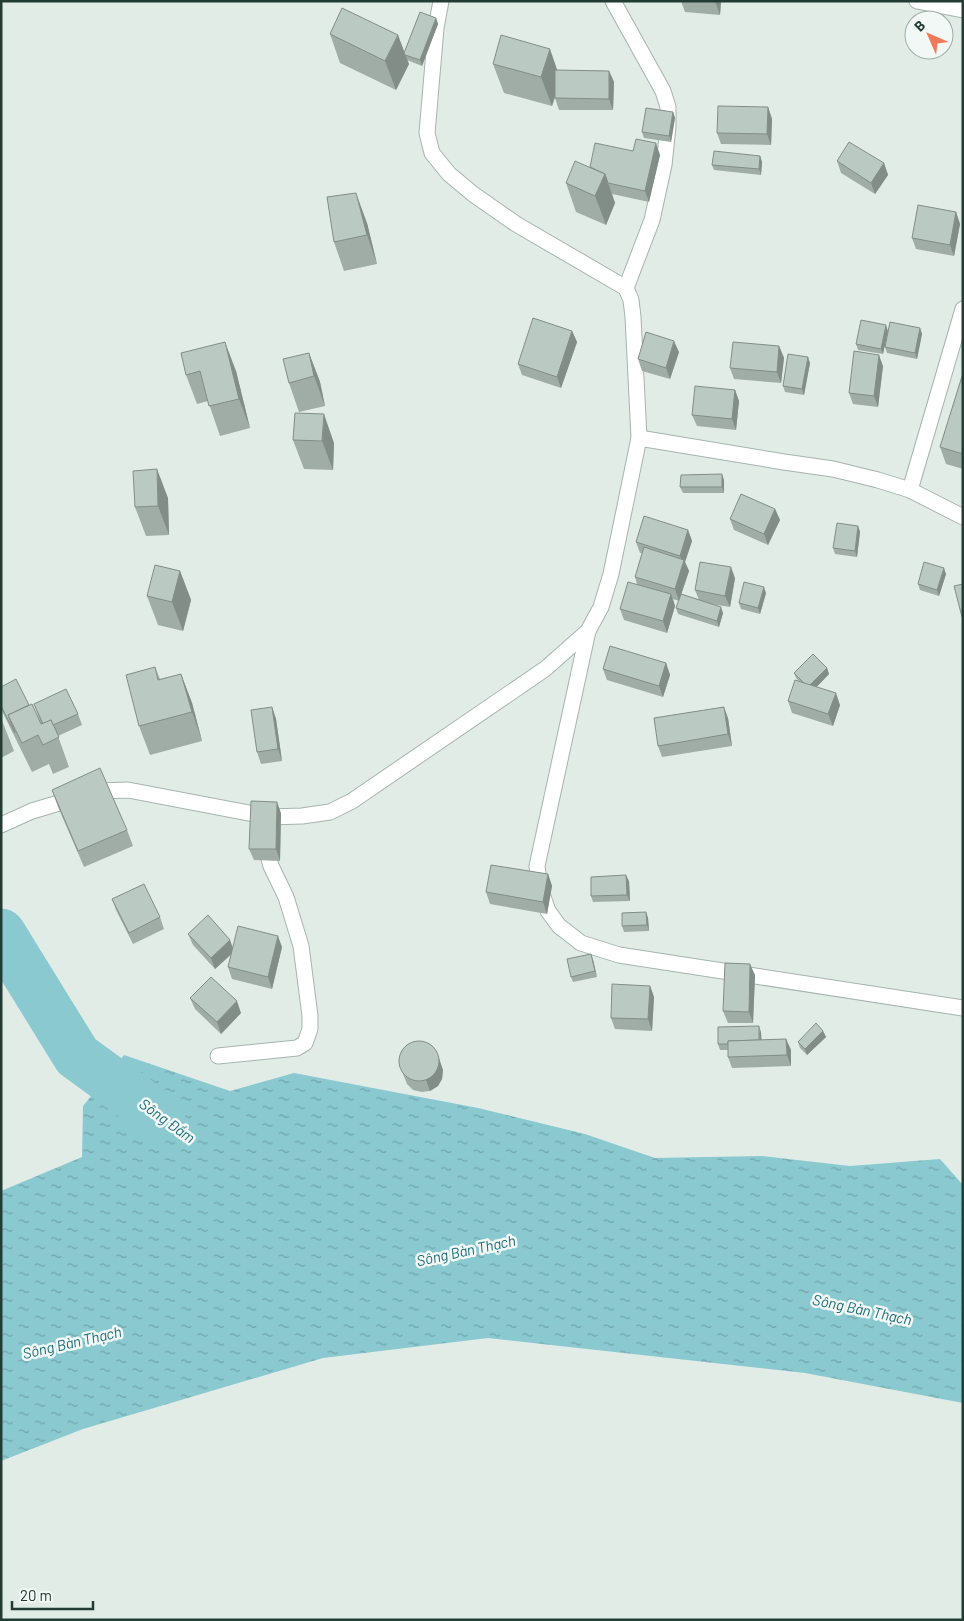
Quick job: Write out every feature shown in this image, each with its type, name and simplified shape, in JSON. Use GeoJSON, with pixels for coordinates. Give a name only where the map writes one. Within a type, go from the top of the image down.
{"type":"FeatureCollection","features":[{"type":"Feature","properties":{"kind":"street"},"geometry":{"type":"LineString","coordinates":[[441,1],[436,28],[427,133],[432,153],[449,174],[472,194],[516,224],[626,288],[631,300],[634,317],[639,438],[611,574],[601,607],[588,631],[537,866],[540,888],[548,911],[559,926],[581,943],[619,955],[963,1008]]}},
{"type":"Feature","properties":{"kind":"street"},"geometry":{"type":"LineString","coordinates":[[613,1],[663,91],[668,107],[664,165],[652,220],[626,288]]}},
{"type":"Feature","properties":{"kind":"street"},"geometry":{"type":"LineString","coordinates":[[917,1],[963,10]]}},
{"type":"Feature","properties":{"kind":"street"},"geometry":{"type":"LineString","coordinates":[[910,490],[963,309]]}},
{"type":"Feature","properties":{"kind":"street"},"geometry":{"type":"LineString","coordinates":[[639,438],[784,462],[833,468],[910,490],[963,517]]}},
{"type":"Feature","properties":{"kind":"street"},"geometry":{"type":"LineString","coordinates":[[1,824],[58,802],[99,791],[128,790],[270,817],[302,816],[330,812],[352,801],[545,670],[588,631]]}},
{"type":"Feature","properties":{"kind":"street"},"geometry":{"type":"LineString","coordinates":[[218,1056],[297,1048],[305,1043],[310,1029],[301,946],[286,897],[271,866],[265,848],[260,815]]}},
{"type":"Feature","properties":{"kind":"water","name":"Sông Bàn Thạch"},"geometry":{"type":"Polygon","coordinates":[[[124,1055],[230,1091],[294,1073],[478,1108],[585,1134],[655,1158],[761,1156],[850,1166],[940,1159],[963,1185],[963,1403],[805,1373],[488,1338],[323,1358],[83,1429],[1,1461],[1,1191],[82,1157],[83,1106],[124,1055]]]}},
{"type":"Feature","properties":{"kind":"building"},"geometry":{"type":"Polygon","coordinates":[[[342,8],[398,35],[385,61],[330,34],[342,8]]]}},
{"type":"Feature","properties":{"kind":"building"},"geometry":{"type":"Polygon","coordinates":[[[420,12],[436,18],[420,60],[404,53],[420,12]]]}},
{"type":"Feature","properties":{"kind":"building"},"geometry":{"type":"Polygon","coordinates":[[[501,35],[550,49],[541,77],[493,64],[501,35]]]}},
{"type":"Feature","properties":{"kind":"building"},"geometry":{"type":"Polygon","coordinates":[[[555,70],[609,71],[609,99],[555,98],[555,70]]]}},
{"type":"Feature","properties":{"kind":"building"},"geometry":{"type":"Polygon","coordinates":[[[718,106],[768,107],[767,134],[717,133],[718,106]]]}},
{"type":"Feature","properties":{"kind":"building"},"geometry":{"type":"Polygon","coordinates":[[[646,108],[673,112],[669,136],[642,132],[646,108]]]}},
{"type":"Feature","properties":{"kind":"building"},"geometry":{"type":"Polygon","coordinates":[[[636,139],[656,143],[645,191],[608,183],[605,174],[590,167],[595,143],[633,151],[636,139]]]}},
{"type":"Feature","properties":{"kind":"building"},"geometry":{"type":"Polygon","coordinates":[[[849,142],[884,163],[871,183],[837,161],[849,142]]]}},
{"type":"Feature","properties":{"kind":"building"},"geometry":{"type":"Polygon","coordinates":[[[714,151],[760,156],[759,169],[712,165],[714,151]]]}},
{"type":"Feature","properties":{"kind":"building"},"geometry":{"type":"Polygon","coordinates":[[[575,161],[605,174],[595,196],[566,183],[575,161]]]}},
{"type":"Feature","properties":{"kind":"building"},"geometry":{"type":"Polygon","coordinates":[[[356,193],[367,235],[334,242],[327,197],[356,193]]]}},
{"type":"Feature","properties":{"kind":"building"},"geometry":{"type":"Polygon","coordinates":[[[918,205],[956,212],[950,245],[912,238],[918,205]]]}},
{"type":"Feature","properties":{"kind":"building"},"geometry":{"type":"Polygon","coordinates":[[[533,318],[572,331],[557,377],[518,364],[533,318]]]}},
{"type":"Feature","properties":{"kind":"building"},"geometry":{"type":"Polygon","coordinates":[[[861,320],[886,325],[881,349],[856,344],[861,320]]]}},
{"type":"Feature","properties":{"kind":"building"},"geometry":{"type":"Polygon","coordinates":[[[890,322],[920,328],[915,353],[885,347],[890,322]]]}},
{"type":"Feature","properties":{"kind":"building"},"geometry":{"type":"Polygon","coordinates":[[[646,332],[674,341],[666,368],[638,359],[646,332]]]}},
{"type":"Feature","properties":{"kind":"building"},"geometry":{"type":"Polygon","coordinates":[[[225,342],[239,399],[209,406],[200,371],[186,375],[181,353],[225,342]]]}},
{"type":"Feature","properties":{"kind":"building"},"geometry":{"type":"Polygon","coordinates":[[[733,342],[779,346],[777,372],[730,368],[733,342]]]}},
{"type":"Feature","properties":{"kind":"building"},"geometry":{"type":"Polygon","coordinates":[[[854,351],[879,355],[874,396],[849,393],[854,351]]]}},
{"type":"Feature","properties":{"kind":"building"},"geometry":{"type":"Polygon","coordinates":[[[309,353],[314,376],[289,383],[283,359],[309,353]]]}},
{"type":"Feature","properties":{"kind":"building"},"geometry":{"type":"Polygon","coordinates":[[[788,354],[808,357],[802,389],[783,386],[788,354]]]}},
{"type":"Feature","properties":{"kind":"building"},"geometry":{"type":"Polygon","coordinates":[[[963,373],[963,454],[940,447],[963,373]]]}},
{"type":"Feature","properties":{"kind":"building"},"geometry":{"type":"Polygon","coordinates":[[[695,386],[735,390],[732,419],[692,415],[695,386]]]}},
{"type":"Feature","properties":{"kind":"building"},"geometry":{"type":"Polygon","coordinates":[[[295,413],[324,414],[322,441],[293,440],[295,413]]]}},
{"type":"Feature","properties":{"kind":"building"},"geometry":{"type":"Polygon","coordinates":[[[157,469],[158,506],[135,507],[133,471],[157,469]]]}},
{"type":"Feature","properties":{"kind":"building"},"geometry":{"type":"Polygon","coordinates":[[[722,474],[722,487],[680,487],[681,475],[722,474]]]}},
{"type":"Feature","properties":{"kind":"building"},"geometry":{"type":"Polygon","coordinates":[[[741,494],[775,509],[764,534],[730,519],[741,494]]]}},
{"type":"Feature","properties":{"kind":"building"},"geometry":{"type":"Polygon","coordinates":[[[644,516],[688,530],[680,556],[636,542],[644,516]]]}},
{"type":"Feature","properties":{"kind":"building"},"geometry":{"type":"Polygon","coordinates":[[[837,523],[858,526],[855,551],[833,548],[837,523]]]}},
{"type":"Feature","properties":{"kind":"building"},"geometry":{"type":"Polygon","coordinates":[[[644,547],[684,560],[675,589],[635,577],[644,547]]]}},
{"type":"Feature","properties":{"kind":"building"},"geometry":{"type":"Polygon","coordinates":[[[700,562],[731,567],[725,596],[695,590],[700,562]]]}},
{"type":"Feature","properties":{"kind":"building"},"geometry":{"type":"Polygon","coordinates":[[[924,562],[944,568],[937,590],[918,584],[924,562]]]}},
{"type":"Feature","properties":{"kind":"building"},"geometry":{"type":"Polygon","coordinates":[[[155,565],[180,571],[172,602],[147,596],[155,565]]]}},
{"type":"Feature","properties":{"kind":"building"},"geometry":{"type":"Polygon","coordinates":[[[628,582],[671,594],[663,621],[620,609],[628,582]]]}},
{"type":"Feature","properties":{"kind":"building"},"geometry":{"type":"Polygon","coordinates":[[[744,582],[764,587],[758,608],[739,603],[744,582]]]}},
{"type":"Feature","properties":{"kind":"building"},"geometry":{"type":"Polygon","coordinates":[[[963,584],[963,617],[962,617],[954,586],[963,584]]]}},
{"type":"Feature","properties":{"kind":"building"},"geometry":{"type":"Polygon","coordinates":[[[681,594],[721,607],[717,621],[676,608],[681,594]]]}},
{"type":"Feature","properties":{"kind":"building"},"geometry":{"type":"Polygon","coordinates":[[[610,646],[666,663],[659,686],[603,669],[610,646]]]}},
{"type":"Feature","properties":{"kind":"building"},"geometry":{"type":"Polygon","coordinates":[[[813,654],[827,668],[810,685],[805,684],[794,673],[813,654]]]}},
{"type":"Feature","properties":{"kind":"building"},"geometry":{"type":"Polygon","coordinates":[[[155,667],[158,680],[181,674],[192,712],[139,726],[126,675],[155,667]]]}},
{"type":"Feature","properties":{"kind":"building"},"geometry":{"type":"Polygon","coordinates":[[[16,679],[29,705],[8,715],[15,733],[1,706],[1,687],[16,679]]]}},
{"type":"Feature","properties":{"kind":"building"},"geometry":{"type":"Polygon","coordinates":[[[795,680],[836,693],[828,714],[788,701],[795,680]]]}},
{"type":"Feature","properties":{"kind":"building"},"geometry":{"type":"Polygon","coordinates":[[[66,689],[78,714],[53,725],[51,720],[43,724],[34,704],[66,689]]]}},
{"type":"Feature","properties":{"kind":"building"},"geometry":{"type":"Polygon","coordinates":[[[32,704],[41,724],[51,720],[59,737],[43,745],[38,735],[22,743],[8,715],[32,704]]]}},
{"type":"Feature","properties":{"kind":"building"},"geometry":{"type":"Polygon","coordinates":[[[272,707],[278,749],[257,752],[251,710],[272,707]]]}},
{"type":"Feature","properties":{"kind":"building"},"geometry":{"type":"Polygon","coordinates":[[[724,707],[728,734],[658,746],[654,718],[724,707]]]}},
{"type":"Feature","properties":{"kind":"building"},"geometry":{"type":"Polygon","coordinates":[[[100,768],[127,830],[78,851],[52,790],[100,768]]]}},
{"type":"Feature","properties":{"kind":"building"},"geometry":{"type":"Polygon","coordinates":[[[251,801],[277,802],[276,849],[249,849],[251,801]]]}},
{"type":"Feature","properties":{"kind":"building"},"geometry":{"type":"Polygon","coordinates":[[[491,865],[548,874],[543,902],[486,892],[491,865]]]}},
{"type":"Feature","properties":{"kind":"building"},"geometry":{"type":"Polygon","coordinates":[[[626,875],[627,895],[591,896],[591,877],[626,875]]]}},
{"type":"Feature","properties":{"kind":"building"},"geometry":{"type":"Polygon","coordinates":[[[144,884],[160,917],[129,933],[112,899],[144,884]]]}},
{"type":"Feature","properties":{"kind":"building"},"geometry":{"type":"Polygon","coordinates":[[[646,912],[647,925],[622,926],[622,913],[646,912]]]}},
{"type":"Feature","properties":{"kind":"building"},"geometry":{"type":"Polygon","coordinates":[[[208,915],[230,940],[211,958],[188,934],[208,915]]]}},
{"type":"Feature","properties":{"kind":"building"},"geometry":{"type":"Polygon","coordinates":[[[238,926],[278,936],[268,977],[228,967],[238,926]]]}},
{"type":"Feature","properties":{"kind":"building"},"geometry":{"type":"Polygon","coordinates":[[[591,954],[595,971],[571,977],[567,959],[591,954]]]}},
{"type":"Feature","properties":{"kind":"building"},"geometry":{"type":"Polygon","coordinates":[[[725,963],[750,964],[749,1012],[723,1011],[725,963]]]}},
{"type":"Feature","properties":{"kind":"building"},"geometry":{"type":"Polygon","coordinates":[[[211,977],[237,1001],[217,1022],[190,998],[211,977]]]}},
{"type":"Feature","properties":{"kind":"building"},"geometry":{"type":"Polygon","coordinates":[[[612,984],[650,986],[648,1019],[611,1018],[612,984]]]}},
{"type":"Feature","properties":{"kind":"building"},"geometry":{"type":"Polygon","coordinates":[[[816,1023],[823,1031],[805,1049],[798,1042],[816,1023]]]}},
{"type":"Feature","properties":{"kind":"building"},"geometry":{"type":"Polygon","coordinates":[[[759,1026],[759,1040],[728,1041],[728,1044],[718,1044],[718,1027],[759,1026]]]}},
{"type":"Feature","properties":{"kind":"building"},"geometry":{"type":"Polygon","coordinates":[[[786,1039],[787,1055],[728,1057],[728,1041],[786,1039]]]}},
{"type":"Feature","properties":{"kind":"building"},"geometry":{"type":"Polygon","coordinates":[[[419,1041],[433,1047],[439,1061],[433,1075],[419,1081],[405,1075],[399,1061],[405,1047],[419,1041]]]}},
{"type":"Feature","properties":{"kind":"waterway","name":"Sông Đầm"},"geometry":{"type":"LineString","coordinates":[[1,933],[77,1056],[161,1117]]}}]}
